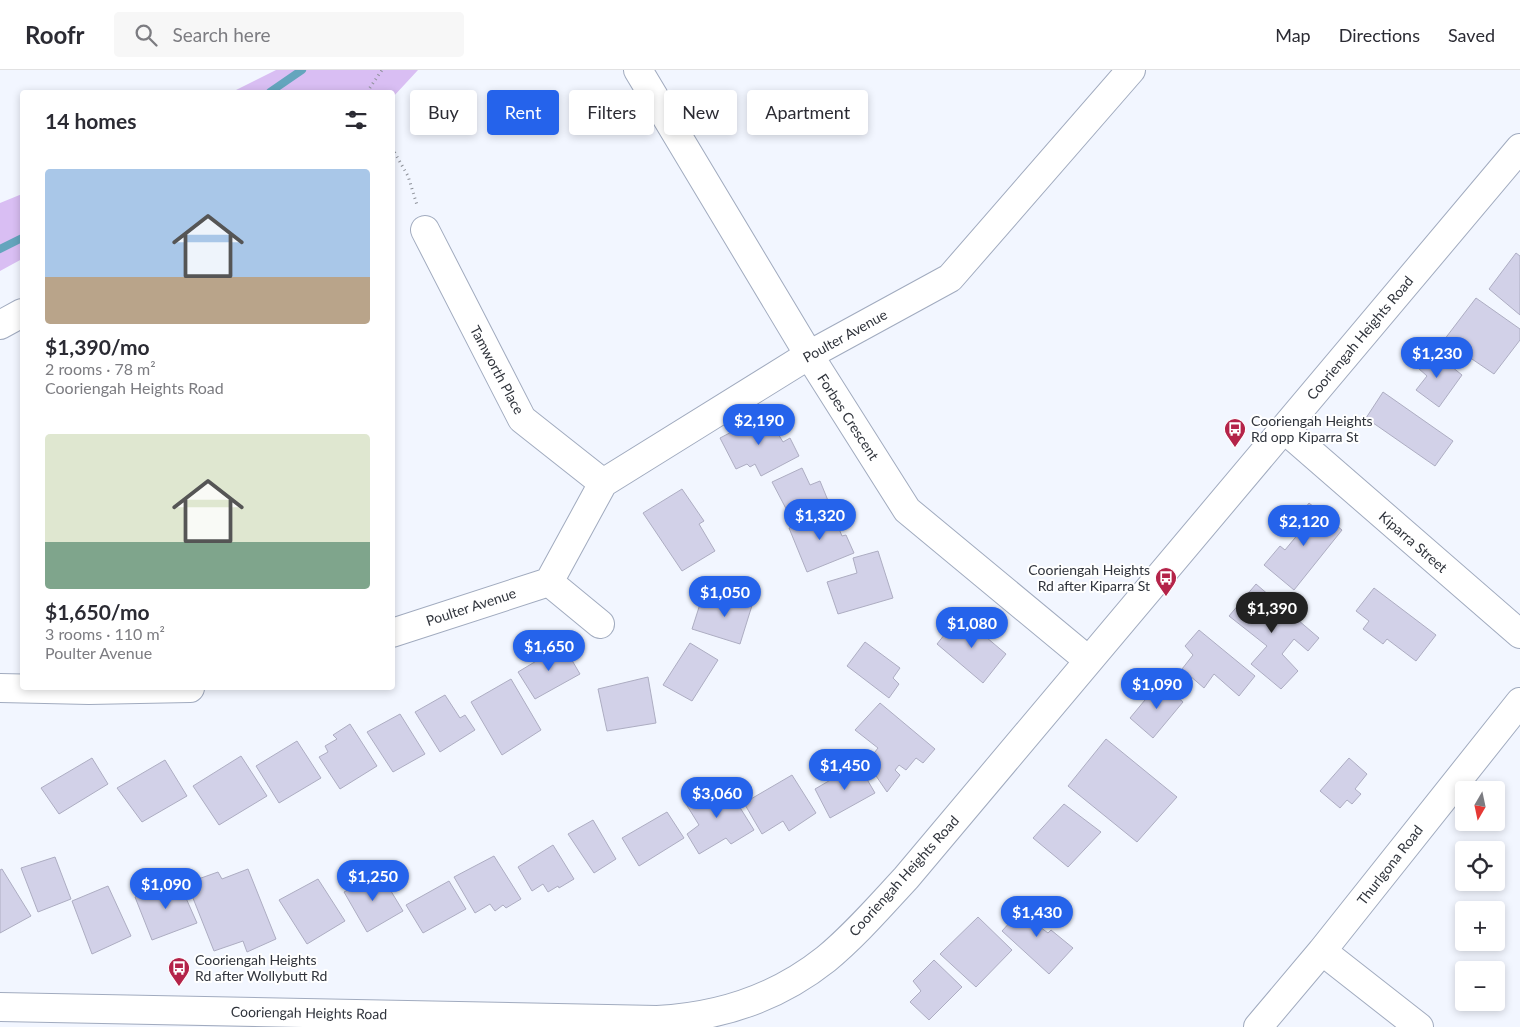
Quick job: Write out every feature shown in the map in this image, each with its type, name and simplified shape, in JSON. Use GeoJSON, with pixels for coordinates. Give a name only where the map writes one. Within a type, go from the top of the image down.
{"type":"FeatureCollection","features":[{"type":"Feature","properties":{"kind":"street","name":"Forbes Crescent"},"geometry":{"type":"LineString","coordinates":[[638,70],[809,355],[908,510],[1088,660]]}},
{"type":"Feature","properties":{"kind":"street","name":"Poulter Avenue"},"geometry":{"type":"LineString","coordinates":[[395,632],[549,582],[603,483],[809,355],[950,278],[1131,70]]}},
{"type":"Feature","properties":{"kind":"street","name":"Cooriengah Heights Road"},"geometry":{"type":"LineString","coordinates":[[0,1007],[657,1024],[715,1013],[750,1002],[801,977],[826,958],[862,925],[906,878],[1520,148]]}},
{"type":"Feature","properties":{"kind":"street","name":"Tamworth Place"},"geometry":{"type":"LineString","coordinates":[[425,230],[522,419],[603,483]]}},
{"type":"Feature","properties":{"kind":"street"},"geometry":{"type":"LineString","coordinates":[[0,326],[20,314]]}},
{"type":"Feature","properties":{"kind":"street","name":"Kiparra Street"},"geometry":{"type":"LineString","coordinates":[[1284,429],[1520,634]]}},
{"type":"Feature","properties":{"kind":"street"},"geometry":{"type":"LineString","coordinates":[[549,582],[600,624]]}},
{"type":"Feature","properties":{"kind":"street"},"geometry":{"type":"LineString","coordinates":[[0,688],[20,688]]}},
{"type":"Feature","properties":{"kind":"street","name":"Thurlgona Road"},"geometry":{"type":"LineString","coordinates":[[1258,1027],[1520,702]]}},
{"type":"Feature","properties":{"kind":"street"},"geometry":{"type":"LineString","coordinates":[[1322,950],[1419,1027]]}},
{"type":"Feature","properties":{"kind":"path"},"geometry":{"type":"LineString","coordinates":[[369,90],[382,70]]}},
{"type":"Feature","properties":{"kind":"path"},"geometry":{"type":"LineString","coordinates":[[395,153],[408,176],[425,230]]}},
{"type":"Feature","properties":{"kind":"shaded area"},"geometry":{"type":"Polygon","coordinates":[[[276,70],[418,70],[395,95],[395,90],[236,90],[276,70]]]}},
{"type":"Feature","properties":{"kind":"shaded area"},"geometry":{"type":"Polygon","coordinates":[[[20,195],[20,260],[0,271],[0,203],[20,195]]]}},
{"type":"Feature","properties":{"kind":"building"},"geometry":{"type":"Polygon","coordinates":[[[1516,253],[1520,256],[1520,315],[1489,289],[1516,253]]]}},
{"type":"Feature","properties":{"kind":"building"},"geometry":{"type":"Polygon","coordinates":[[[1476,298],[1520,329],[1520,340],[1494,374],[1444,340],[1476,298]]]}},
{"type":"Feature","properties":{"kind":"building"},"geometry":{"type":"Polygon","coordinates":[[[1431,350],[1462,375],[1439,407],[1416,390],[1427,376],[1418,368],[1431,350]]]}},
{"type":"Feature","properties":{"kind":"building"},"geometry":{"type":"Polygon","coordinates":[[[1383,392],[1453,441],[1435,466],[1366,418],[1383,392]]]}},
{"type":"Feature","properties":{"kind":"building"},"geometry":{"type":"Polygon","coordinates":[[[766,414],[783,442],[790,438],[799,456],[761,476],[755,464],[750,467],[747,464],[736,469],[720,438],[766,414]]]}},
{"type":"Feature","properties":{"kind":"building"},"geometry":{"type":"Polygon","coordinates":[[[802,468],[810,485],[820,481],[829,503],[792,520],[772,482],[802,468]]]}},
{"type":"Feature","properties":{"kind":"building"},"geometry":{"type":"Polygon","coordinates":[[[682,489],[704,521],[699,524],[715,551],[682,571],[643,513],[682,489]]]}},
{"type":"Feature","properties":{"kind":"building"},"geometry":{"type":"Polygon","coordinates":[[[1309,503],[1342,530],[1294,590],[1264,565],[1280,546],[1285,550],[1299,533],[1291,526],[1309,503]]]}},
{"type":"Feature","properties":{"kind":"building"},"geometry":{"type":"Polygon","coordinates":[[[831,510],[842,536],[846,535],[854,553],[807,572],[789,528],[831,510]]]}},
{"type":"Feature","properties":{"kind":"building"},"geometry":{"type":"Polygon","coordinates":[[[878,551],[893,598],[838,614],[827,582],[857,573],[853,558],[878,551]]]}},
{"type":"Feature","properties":{"kind":"building"},"geometry":{"type":"Polygon","coordinates":[[[1256,584],[1319,638],[1308,651],[1294,639],[1282,654],[1298,671],[1281,689],[1251,664],[1267,646],[1229,616],[1256,584]]]}},
{"type":"Feature","properties":{"kind":"building"},"geometry":{"type":"Polygon","coordinates":[[[1374,588],[1436,635],[1416,661],[1387,639],[1383,644],[1363,629],[1369,621],[1356,611],[1374,588]]]}},
{"type":"Feature","properties":{"kind":"building"},"geometry":{"type":"Polygon","coordinates":[[[726,592],[754,599],[740,644],[692,629],[701,601],[721,607],[726,592]]]}},
{"type":"Feature","properties":{"kind":"building"},"geometry":{"type":"Polygon","coordinates":[[[960,615],[1006,654],[983,683],[937,644],[960,615]]]}},
{"type":"Feature","properties":{"kind":"building"},"geometry":{"type":"Polygon","coordinates":[[[1199,630],[1255,676],[1239,696],[1214,674],[1204,688],[1182,669],[1193,655],[1185,646],[1199,630]]]}},
{"type":"Feature","properties":{"kind":"building"},"geometry":{"type":"Polygon","coordinates":[[[865,642],[900,668],[893,678],[899,684],[889,698],[847,666],[865,642]]]}},
{"type":"Feature","properties":{"kind":"building"},"geometry":{"type":"Polygon","coordinates":[[[690,643],[718,660],[692,701],[663,685],[690,643]]]}},
{"type":"Feature","properties":{"kind":"building"},"geometry":{"type":"Polygon","coordinates":[[[563,645],[580,674],[535,699],[518,672],[563,645]]]}},
{"type":"Feature","properties":{"kind":"building"},"geometry":{"type":"Polygon","coordinates":[[[648,677],[656,723],[607,731],[598,689],[648,677]]]}},
{"type":"Feature","properties":{"kind":"building"},"geometry":{"type":"Polygon","coordinates":[[[511,679],[541,730],[502,755],[471,702],[511,679]]]}},
{"type":"Feature","properties":{"kind":"building"},"geometry":{"type":"Polygon","coordinates":[[[1160,682],[1183,702],[1153,738],[1130,718],[1160,682]]]}},
{"type":"Feature","properties":{"kind":"building"},"geometry":{"type":"Polygon","coordinates":[[[445,695],[460,718],[465,715],[475,730],[440,752],[415,712],[445,695]]]}},
{"type":"Feature","properties":{"kind":"building"},"geometry":{"type":"Polygon","coordinates":[[[880,703],[935,749],[923,763],[916,758],[906,770],[899,765],[895,770],[900,775],[887,792],[870,767],[876,761],[871,757],[878,748],[855,730],[880,703]]]}},
{"type":"Feature","properties":{"kind":"building"},"geometry":{"type":"Polygon","coordinates":[[[400,714],[425,754],[393,772],[367,732],[400,714]]]}},
{"type":"Feature","properties":{"kind":"building"},"geometry":{"type":"Polygon","coordinates":[[[350,724],[377,766],[340,789],[319,757],[328,752],[325,746],[337,739],[333,735],[350,724]]]}},
{"type":"Feature","properties":{"kind":"building"},"geometry":{"type":"Polygon","coordinates":[[[1106,739],[1177,797],[1137,842],[1068,786],[1106,739]]]}},
{"type":"Feature","properties":{"kind":"building"},"geometry":{"type":"Polygon","coordinates":[[[297,741],[321,778],[279,803],[256,766],[297,741]]]}},
{"type":"Feature","properties":{"kind":"building"},"geometry":{"type":"Polygon","coordinates":[[[241,756],[267,796],[219,825],[193,786],[241,756]]]}},
{"type":"Feature","properties":{"kind":"building"},"geometry":{"type":"Polygon","coordinates":[[[92,758],[108,784],[59,814],[41,788],[92,758]]]}},
{"type":"Feature","properties":{"kind":"building"},"geometry":{"type":"Polygon","coordinates":[[[1349,758],[1367,774],[1355,789],[1361,794],[1352,804],[1347,800],[1340,808],[1320,791],[1349,758]]]}},
{"type":"Feature","properties":{"kind":"building"},"geometry":{"type":"Polygon","coordinates":[[[165,760],[187,796],[142,822],[117,788],[165,760]]]}},
{"type":"Feature","properties":{"kind":"building"},"geometry":{"type":"Polygon","coordinates":[[[858,764],[875,793],[830,818],[815,789],[858,764]]]}},
{"type":"Feature","properties":{"kind":"building"},"geometry":{"type":"Polygon","coordinates":[[[792,775],[816,813],[789,831],[783,821],[762,834],[744,803],[792,775]]]}},
{"type":"Feature","properties":{"kind":"building"},"geometry":{"type":"Polygon","coordinates":[[[724,782],[754,830],[731,844],[726,838],[699,854],[687,834],[699,825],[686,804],[724,782]]]}},
{"type":"Feature","properties":{"kind":"building"},"geometry":{"type":"Polygon","coordinates":[[[1064,804],[1101,832],[1068,867],[1033,838],[1064,804]]]}},
{"type":"Feature","properties":{"kind":"building"},"geometry":{"type":"Polygon","coordinates":[[[667,812],[684,838],[639,866],[622,838],[667,812]]]}},
{"type":"Feature","properties":{"kind":"building"},"geometry":{"type":"Polygon","coordinates":[[[593,820],[616,859],[594,873],[568,834],[593,820]]]}},
{"type":"Feature","properties":{"kind":"building"},"geometry":{"type":"Polygon","coordinates":[[[553,845],[574,879],[548,892],[543,884],[532,891],[518,867],[553,845]]]}},
{"type":"Feature","properties":{"kind":"building"},"geometry":{"type":"Polygon","coordinates":[[[494,856],[521,899],[506,908],[503,905],[495,911],[490,904],[475,913],[454,877],[494,856]]]}},
{"type":"Feature","properties":{"kind":"building"},"geometry":{"type":"Polygon","coordinates":[[[55,857],[71,899],[38,912],[21,868],[55,857]]]}},
{"type":"Feature","properties":{"kind":"building"},"geometry":{"type":"Polygon","coordinates":[[[2,869],[31,916],[0,933],[0,870],[2,869]]]}},
{"type":"Feature","properties":{"kind":"building"},"geometry":{"type":"Polygon","coordinates":[[[248,869],[276,939],[247,952],[243,941],[214,951],[187,883],[218,872],[222,879],[248,869]]]}},
{"type":"Feature","properties":{"kind":"building"},"geometry":{"type":"Polygon","coordinates":[[[380,873],[403,911],[367,932],[344,892],[380,873]]]}},
{"type":"Feature","properties":{"kind":"building"},"geometry":{"type":"Polygon","coordinates":[[[318,879],[345,921],[307,944],[279,900],[318,879]]]}},
{"type":"Feature","properties":{"kind":"building"},"geometry":{"type":"Polygon","coordinates":[[[178,880],[197,923],[152,940],[135,897],[178,880]]]}},
{"type":"Feature","properties":{"kind":"building"},"geometry":{"type":"Polygon","coordinates":[[[449,881],[466,909],[423,933],[406,905],[449,881]]]}},
{"type":"Feature","properties":{"kind":"building"},"geometry":{"type":"Polygon","coordinates":[[[108,886],[131,936],[92,954],[72,901],[108,886]]]}},
{"type":"Feature","properties":{"kind":"building"},"geometry":{"type":"Polygon","coordinates":[[[1033,897],[1046,912],[1036,924],[1048,933],[1051,930],[1073,948],[1049,974],[1002,931],[1033,897]]]}},
{"type":"Feature","properties":{"kind":"building"},"geometry":{"type":"Polygon","coordinates":[[[978,917],[1012,950],[976,987],[940,954],[978,917]]]}},
{"type":"Feature","properties":{"kind":"building"},"geometry":{"type":"Polygon","coordinates":[[[934,960],[962,987],[929,1020],[910,1002],[921,991],[913,981],[934,960]]]}},
{"type":"Feature","properties":{"kind":"waterway"},"geometry":{"type":"LineString","coordinates":[[273,90],[302,70]]}},
{"type":"Feature","properties":{"kind":"waterway"},"geometry":{"type":"LineString","coordinates":[[0,249],[20,239]]}},
{"type":"Feature","properties":{"kind":"place","name":"Cooriengah Heights Rd opp Kiparra St"},"geometry":{"type":"Point","coordinates":[1235,448]}},
{"type":"Feature","properties":{"kind":"place","name":"Cooriengah Heights Rd after Kiparra St"},"geometry":{"type":"Point","coordinates":[1166,597]}},
{"type":"Feature","properties":{"kind":"place","name":"Cooriengah Heights Rd after Wollybutt Rd"},"geometry":{"type":"Point","coordinates":[179,987]}}]}
